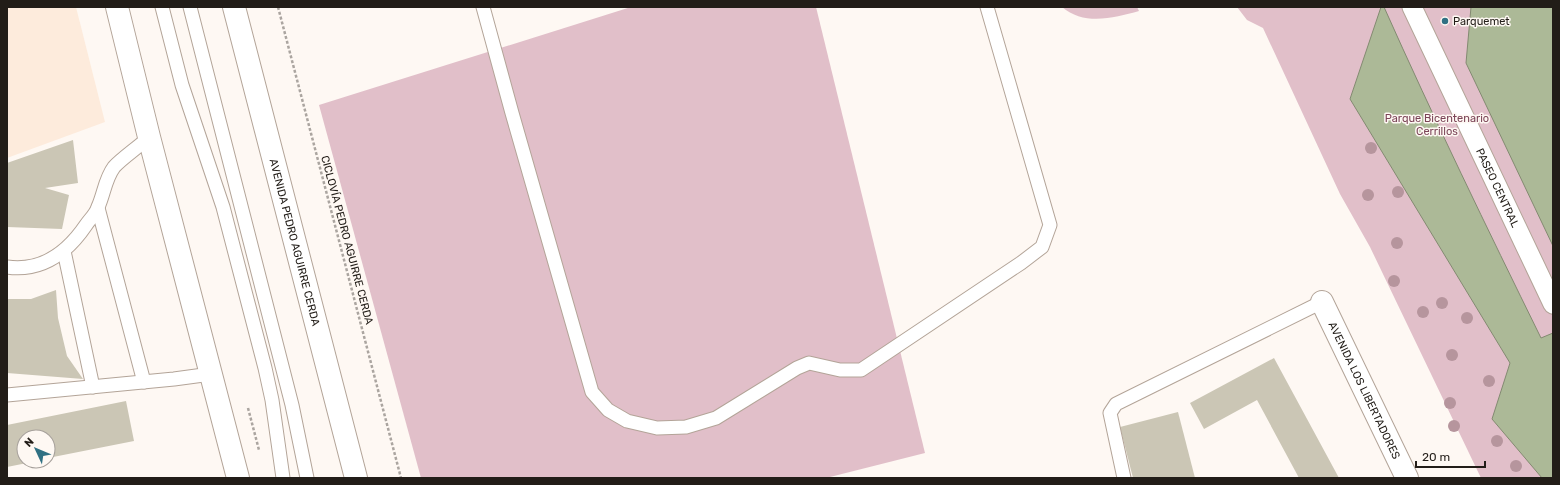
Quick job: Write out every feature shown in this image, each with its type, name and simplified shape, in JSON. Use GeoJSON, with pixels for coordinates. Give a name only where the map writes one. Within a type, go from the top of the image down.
{"type":"FeatureCollection","features":[{"type":"Feature","properties":{"kind":"main road"},"geometry":{"type":"LineString","coordinates":[[117,7],[149,137],[238,478]]}},
{"type":"Feature","properties":{"kind":"main road","name":"AVENIDA PEDRO AGUIRRE CERDA"},"geometry":{"type":"LineString","coordinates":[[234,7],[356,478]]}},
{"type":"Feature","properties":{"kind":"main road","name":"AVENIDA LOS LIBERTADORES"},"geometry":{"type":"LineString","coordinates":[[1322,302],[1407,478]]}},
{"type":"Feature","properties":{"kind":"street","name":"PASEO CENTRAL"},"geometry":{"type":"LineString","coordinates":[[1412,7],[1553,304]]}},
{"type":"Feature","properties":{"kind":"lane"},"geometry":{"type":"LineString","coordinates":[[162,7],[182,85],[223,207],[265,368],[272,400],[283,478]]}},
{"type":"Feature","properties":{"kind":"lane"},"geometry":{"type":"LineString","coordinates":[[190,7],[290,397],[307,478]]}},
{"type":"Feature","properties":{"kind":"lane"},"geometry":{"type":"LineString","coordinates":[[483,7],[592,392],[608,410],[627,421],[657,428],[686,427],[716,418],[797,368],[809,364],[840,370],[861,370],[1021,263],[1042,247],[1050,225],[987,7]]}},
{"type":"Feature","properties":{"kind":"lane"},"geometry":{"type":"LineString","coordinates":[[7,267],[18,268],[39,266],[64,251],[80,234],[98,208],[108,178],[115,167],[149,137]]}},
{"type":"Feature","properties":{"kind":"lane"},"geometry":{"type":"LineString","coordinates":[[98,208],[144,382]]}},
{"type":"Feature","properties":{"kind":"lane"},"geometry":{"type":"LineString","coordinates":[[64,251],[93,387]]}},
{"type":"Feature","properties":{"kind":"lane"},"geometry":{"type":"LineString","coordinates":[[1124,478],[1110,414],[1116,404],[1322,302]]}},
{"type":"Feature","properties":{"kind":"lane"},"geometry":{"type":"LineString","coordinates":[[7,395],[211,374]]}},
{"type":"Feature","properties":{"kind":"path","name":"CICLOVÍA PEDRO AGUIRRE CERDA"},"geometry":{"type":"LineString","coordinates":[[278,7],[401,478]]}},
{"type":"Feature","properties":{"kind":"path"},"geometry":{"type":"LineString","coordinates":[[248,408],[259,453]]}},
{"type":"Feature","properties":{"kind":"shaded area"},"geometry":{"type":"Polygon","coordinates":[[[7,7],[76,7],[105,122],[7,158],[7,7]]]}},
{"type":"Feature","properties":{"kind":"shaded area"},"geometry":{"type":"Polygon","coordinates":[[[1381,7],[1384,7],[1461,173],[1541,338],[1553,333],[1553,478],[1542,478],[1492,419],[1510,363],[1350,99],[1381,7]]]}},
{"type":"Feature","properties":{"kind":"shaded area"},"geometry":{"type":"Polygon","coordinates":[[[1471,7],[1553,7],[1553,246],[1466,63],[1471,7]]]}},
{"type":"Feature","properties":{"kind":"green space"},"geometry":{"type":"Polygon","coordinates":[[[631,7],[816,7],[925,453],[826,478],[421,478],[319,105],[631,7]]]}},
{"type":"Feature","properties":{"kind":"green space"},"geometry":{"type":"Polygon","coordinates":[[[1062,7],[1137,7],[1139,11],[1099,19],[1080,17],[1062,7]]]}},
{"type":"Feature","properties":{"kind":"green space","name":"Parque Bicentenario Cerrillos"},"geometry":{"type":"Polygon","coordinates":[[[1237,7],[1553,7],[1553,478],[1481,478],[1370,247],[1340,194],[1263,28],[1247,20],[1237,7]]]}},
{"type":"Feature","properties":{"kind":"building"},"geometry":{"type":"Polygon","coordinates":[[[73,140],[78,183],[45,188],[69,195],[62,229],[7,227],[7,163],[73,140]]]}},
{"type":"Feature","properties":{"kind":"building"},"geometry":{"type":"Polygon","coordinates":[[[56,290],[58,318],[67,356],[83,379],[7,373],[7,299],[31,299],[56,290]]]}},
{"type":"Feature","properties":{"kind":"building"},"geometry":{"type":"Polygon","coordinates":[[[1274,358],[1339,478],[1299,478],[1257,400],[1204,429],[1190,403],[1274,358]]]}},
{"type":"Feature","properties":{"kind":"building"},"geometry":{"type":"Polygon","coordinates":[[[126,401],[134,441],[56,456],[56,429],[16,429],[16,465],[7,467],[7,425],[126,401]]]}},
{"type":"Feature","properties":{"kind":"building"},"geometry":{"type":"Polygon","coordinates":[[[1178,412],[1195,478],[1133,478],[1120,427],[1178,412]]]}},
{"type":"Feature","properties":{"kind":"place","name":"Parquemet"},"geometry":{"type":"Point","coordinates":[1445,21]}}]}
